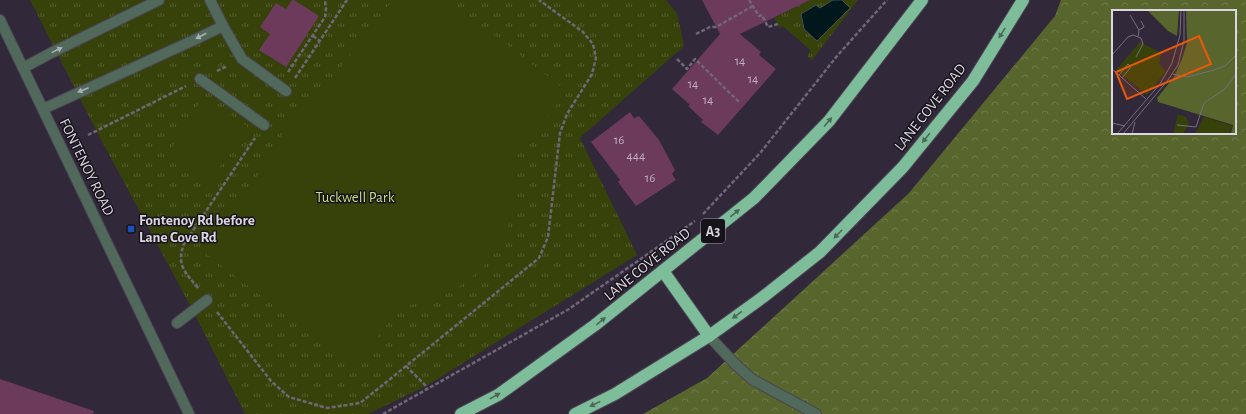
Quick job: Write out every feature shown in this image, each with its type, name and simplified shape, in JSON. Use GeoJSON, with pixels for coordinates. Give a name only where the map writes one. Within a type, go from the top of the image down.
{"type":"FeatureCollection","features":[{"type":"Feature","properties":{"kind":"highway","name":"LANE COVE ROAD"},"geometry":{"type":"LineString","coordinates":[[460,414],[498,395],[595,326],[754,198],[829,122],[922,0]]}},
{"type":"Feature","properties":{"kind":"highway","name":"LANE COVE ROAD"},"geometry":{"type":"LineString","coordinates":[[575,414],[615,394],[709,336],[763,297],[820,252],[903,167],[973,81],[1023,0]]}},
{"type":"Feature","properties":{"kind":"highway"},"geometry":{"type":"LineString","coordinates":[[663,271],[709,336]]}},
{"type":"Feature","properties":{"kind":"street"},"geometry":{"type":"LineString","coordinates":[[23,68],[159,0]]}},
{"type":"Feature","properties":{"kind":"street"},"geometry":{"type":"LineString","coordinates":[[210,0],[242,59],[286,91]]}},
{"type":"Feature","properties":{"kind":"street","name":"FONTENOY ROAD"},"geometry":{"type":"LineString","coordinates":[[0,20],[189,414]]}},
{"type":"Feature","properties":{"kind":"street"},"geometry":{"type":"LineString","coordinates":[[43,109],[223,26]]}},
{"type":"Feature","properties":{"kind":"street"},"geometry":{"type":"LineString","coordinates":[[200,79],[264,125]]}},
{"type":"Feature","properties":{"kind":"street"},"geometry":{"type":"LineString","coordinates":[[177,323],[207,300]]}},
{"type":"Feature","properties":{"kind":"street"},"geometry":{"type":"LineString","coordinates":[[709,336],[736,365],[753,380],[816,414]]}},
{"type":"Feature","properties":{"kind":"path"},"geometry":{"type":"LineString","coordinates":[[283,71],[287,74],[325,17],[325,0]]}},
{"type":"Feature","properties":{"kind":"path"},"geometry":{"type":"LineString","coordinates":[[184,244],[180,260],[185,271],[271,382],[289,397],[327,408],[360,403],[539,258],[548,236],[560,132],[567,114],[592,74],[596,58],[593,44],[583,32],[539,0]]}},
{"type":"Feature","properties":{"kind":"path"},"geometry":{"type":"LineString","coordinates":[[749,0],[759,16],[762,15],[768,27],[778,24]]}},
{"type":"Feature","properties":{"kind":"path"},"geometry":{"type":"LineString","coordinates":[[702,215],[761,152],[837,56],[887,0]]}},
{"type":"Feature","properties":{"kind":"path"},"geometry":{"type":"LineString","coordinates":[[696,34],[710,27],[716,27],[753,6]]}},
{"type":"Feature","properties":{"kind":"path"},"geometry":{"type":"LineString","coordinates":[[313,36],[320,41]]}},
{"type":"Feature","properties":{"kind":"path"},"geometry":{"type":"LineString","coordinates":[[88,135],[242,59]]}},
{"type":"Feature","properties":{"kind":"path"},"geometry":{"type":"LineString","coordinates":[[676,59],[686,69],[695,60],[739,102]]}},
{"type":"Feature","properties":{"kind":"path"},"geometry":{"type":"LineString","coordinates":[[383,414],[569,309],[696,219]]}},
{"type":"Feature","properties":{"kind":"path"},"geometry":{"type":"LineString","coordinates":[[406,366],[426,386],[427,389]]}},
{"type":"Feature","properties":{"kind":"green space","name":"Tuckwell Park"},"geometry":{"type":"Polygon","coordinates":[[[30,0],[666,0],[677,13],[684,46],[580,138],[637,255],[426,386],[368,414],[245,414],[193,311],[97,132],[30,0]]]}},
{"type":"Feature","properties":{"kind":"green space"},"geometry":{"type":"Polygon","coordinates":[[[393,0],[448,0],[567,91],[512,162],[515,189],[512,214],[503,238],[490,259],[472,277],[451,291],[427,301],[401,306],[355,367],[201,250],[274,154],[284,129],[295,111],[310,95],[332,79],[393,0]]]}},
{"type":"Feature","properties":{"kind":"green space"},"geometry":{"type":"Polygon","coordinates":[[[810,0],[858,0],[812,60],[807,56],[811,51],[783,26],[780,28],[774,18],[810,0]]]}},
{"type":"Feature","properties":{"kind":"green space"},"geometry":{"type":"Polygon","coordinates":[[[1061,0],[1246,0],[1246,414],[643,414],[707,378],[909,193],[1055,16],[1061,0]]]}},
{"type":"Feature","properties":{"kind":"green space"},"geometry":{"type":"Polygon","coordinates":[[[203,97],[247,126],[208,184],[167,156],[203,97]]]}},
{"type":"Feature","properties":{"kind":"shaded area"},"geometry":{"type":"Polygon","coordinates":[[[833,0],[842,0],[850,8],[817,41],[804,29],[801,14],[816,5],[820,8],[833,0]]]}},
{"type":"Feature","properties":{"kind":"building"},"geometry":{"type":"Polygon","coordinates":[[[292,0],[319,16],[286,67],[259,50],[270,34],[260,27],[276,3],[286,9],[292,0]]]}},
{"type":"Feature","properties":{"kind":"building"},"geometry":{"type":"Polygon","coordinates":[[[702,0],[810,0],[740,34],[761,52],[759,55],[776,69],[718,135],[701,122],[703,120],[688,106],[690,105],[672,89],[720,34],[702,0]]]}},
{"type":"Feature","properties":{"kind":"building"},"geometry":{"type":"Polygon","coordinates":[[[630,112],[634,118],[639,116],[659,140],[675,170],[672,174],[676,180],[636,206],[618,182],[620,180],[591,142],[630,112]]]}},
{"type":"Feature","properties":{"kind":"building"},"geometry":{"type":"Polygon","coordinates":[[[0,379],[94,411],[93,414],[0,414],[0,379]]]}},
{"type":"Feature","properties":{"kind":"place","name":"Fontenoy Rd before Lane Cove Rd"},"geometry":{"type":"Point","coordinates":[131,229]}}]}
